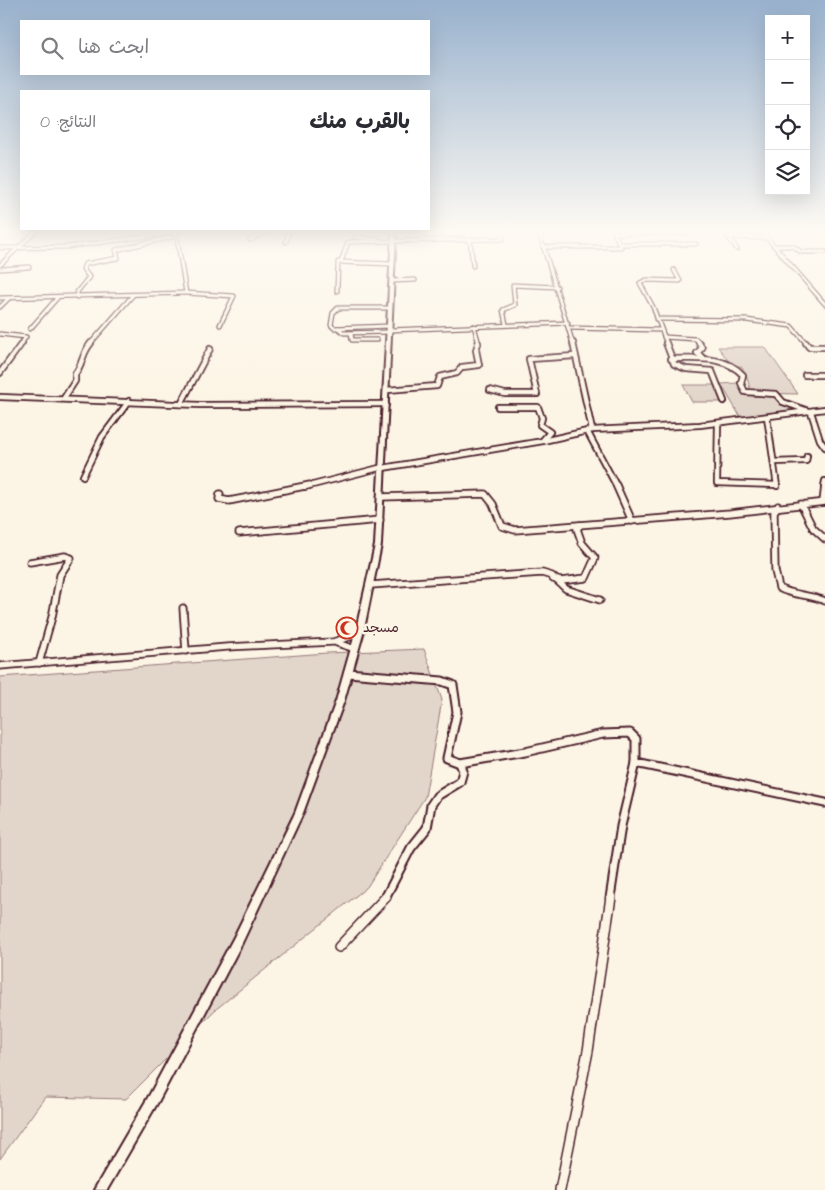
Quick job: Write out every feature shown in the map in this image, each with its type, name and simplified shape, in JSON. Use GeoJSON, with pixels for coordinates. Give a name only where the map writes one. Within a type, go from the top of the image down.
{"type":"FeatureCollection","features":[{"type":"Feature","properties":{"kind":"street"},"geometry":{"type":"LineString","coordinates":[[77,297],[77,292],[81,288]]}},
{"type":"Feature","properties":{"kind":"street"},"geometry":{"type":"LineString","coordinates":[[185,288],[186,293]]}},
{"type":"Feature","properties":{"kind":"street"},"geometry":{"type":"LineString","coordinates":[[100,1190],[154,1098],[238,940],[271,873],[308,789],[340,701],[371,585],[380,520],[392,288]]}},
{"type":"Feature","properties":{"kind":"street"},"geometry":{"type":"LineString","coordinates":[[506,324],[503,309],[515,305],[513,288]]}},
{"type":"Feature","properties":{"kind":"street"},"geometry":{"type":"LineString","coordinates":[[557,288],[570,328],[593,428],[589,431]]}},
{"type":"Feature","properties":{"kind":"street"},"geometry":{"type":"LineString","coordinates":[[642,288],[664,337],[671,359],[680,368],[712,372],[724,400]]}},
{"type":"Feature","properties":{"kind":"street"},"geometry":{"type":"LineString","coordinates":[[811,288],[825,304]]}},
{"type":"Feature","properties":{"kind":"street"},"geometry":{"type":"LineString","coordinates":[[0,298],[186,293],[234,296],[220,325]]}},
{"type":"Feature","properties":{"kind":"street"},"geometry":{"type":"LineString","coordinates":[[64,398],[66,392],[75,381],[75,374],[81,367],[84,351],[133,295]]}},
{"type":"Feature","properties":{"kind":"street"},"geometry":{"type":"LineString","coordinates":[[30,329],[58,297]]}},
{"type":"Feature","properties":{"kind":"street"},"geometry":{"type":"LineString","coordinates":[[0,307],[9,298]]}},
{"type":"Feature","properties":{"kind":"street"},"geometry":{"type":"LineString","coordinates":[[390,308],[337,309],[331,328],[390,329],[568,323]]}},
{"type":"Feature","properties":{"kind":"street"},"geometry":{"type":"LineString","coordinates":[[656,318],[746,320],[791,326],[809,347],[825,347]]}},
{"type":"Feature","properties":{"kind":"street"},"geometry":{"type":"LineString","coordinates":[[386,390],[437,386],[440,377],[457,373],[462,367],[479,365],[476,350],[479,346],[474,326]]}},
{"type":"Feature","properties":{"kind":"street"},"geometry":{"type":"LineString","coordinates":[[338,328],[340,332],[351,333],[390,329]]}},
{"type":"Feature","properties":{"kind":"street"},"geometry":{"type":"LineString","coordinates":[[570,328],[661,330]]}},
{"type":"Feature","properties":{"kind":"street"},"geometry":{"type":"LineString","coordinates":[[351,333],[353,340],[377,340]]}},
{"type":"Feature","properties":{"kind":"street"},"geometry":{"type":"LineString","coordinates":[[0,334],[26,337],[0,373]]}},
{"type":"Feature","properties":{"kind":"street"},"geometry":{"type":"LineString","coordinates":[[664,337],[696,338],[702,348],[697,353],[703,358]]}},
{"type":"Feature","properties":{"kind":"street"},"geometry":{"type":"LineString","coordinates":[[181,404],[210,349]]}},
{"type":"Feature","properties":{"kind":"street"},"geometry":{"type":"LineString","coordinates":[[490,390],[505,394],[537,394],[529,359],[575,356]]}},
{"type":"Feature","properties":{"kind":"street"},"geometry":{"type":"LineString","coordinates":[[671,359],[703,358],[738,368],[743,375],[741,380],[742,389],[745,392],[776,394],[783,402],[808,410],[812,414],[820,440],[825,447]]}},
{"type":"Feature","properties":{"kind":"street"},"geometry":{"type":"LineString","coordinates":[[805,376],[825,375]]}},
{"type":"Feature","properties":{"kind":"street"},"geometry":{"type":"LineString","coordinates":[[0,397],[181,404],[386,404]]}},
{"type":"Feature","properties":{"kind":"street"},"geometry":{"type":"LineString","coordinates":[[83,476],[102,437],[129,401]]}},
{"type":"Feature","properties":{"kind":"street"},"geometry":{"type":"LineString","coordinates":[[498,407],[538,407],[542,418],[540,425],[550,432],[542,441]]}},
{"type":"Feature","properties":{"kind":"street"},"geometry":{"type":"LineString","coordinates":[[220,494],[220,499],[224,502],[257,497],[383,468],[542,441],[589,431],[718,423],[825,409]]}},
{"type":"Feature","properties":{"kind":"street"},"geometry":{"type":"LineString","coordinates":[[718,423],[717,483],[777,486],[767,417]]}},
{"type":"Feature","properties":{"kind":"street"},"geometry":{"type":"LineString","coordinates":[[589,431],[621,494],[632,521]]}},
{"type":"Feature","properties":{"kind":"street"},"geometry":{"type":"LineString","coordinates":[[774,462],[806,461],[807,456]]}},
{"type":"Feature","properties":{"kind":"street"},"geometry":{"type":"LineString","coordinates":[[380,497],[485,494],[490,498],[500,526],[505,529],[632,521],[824,502],[825,481]]}},
{"type":"Feature","properties":{"kind":"street"},"geometry":{"type":"LineString","coordinates":[[801,504],[813,528],[825,539]]}},
{"type":"Feature","properties":{"kind":"street"},"geometry":{"type":"LineString","coordinates":[[778,506],[774,512],[776,569],[779,588],[787,593],[818,597],[825,601]]}},
{"type":"Feature","properties":{"kind":"street"},"geometry":{"type":"LineString","coordinates":[[239,533],[380,520]]}},
{"type":"Feature","properties":{"kind":"street"},"geometry":{"type":"LineString","coordinates":[[553,579],[561,581],[586,578],[595,558],[579,537],[577,529],[580,525]]}},
{"type":"Feature","properties":{"kind":"street"},"geometry":{"type":"LineString","coordinates":[[30,562],[64,556],[71,558],[60,575],[52,617],[39,663]]}},
{"type":"Feature","properties":{"kind":"street"},"geometry":{"type":"LineString","coordinates":[[371,585],[547,573],[560,586],[600,600]]}},
{"type":"Feature","properties":{"kind":"street"},"geometry":{"type":"LineString","coordinates":[[183,608],[186,651]]}},
{"type":"Feature","properties":{"kind":"street"},"geometry":{"type":"LineString","coordinates":[[0,666],[186,651],[333,642],[359,634]]}},
{"type":"Feature","properties":{"kind":"street"},"geometry":{"type":"LineString","coordinates":[[333,642],[355,649]]}},
{"type":"Feature","properties":{"kind":"street"},"geometry":{"type":"LineString","coordinates":[[348,673],[442,681],[453,685],[457,706],[456,721],[447,758],[460,763],[525,752],[603,734],[623,732],[636,738],[636,763],[621,826],[588,1051],[560,1190]]}},
{"type":"Feature","properties":{"kind":"street"},"geometry":{"type":"LineString","coordinates":[[340,947],[367,920],[390,890],[411,848],[427,828],[433,801],[437,796],[460,782],[463,771],[460,763]]}},
{"type":"Feature","properties":{"kind":"street"},"geometry":{"type":"LineString","coordinates":[[636,763],[825,803]]}},
{"type":"Feature","properties":{"kind":"shaded area"},"geometry":{"type":"Polygon","coordinates":[[[718,347],[765,347],[798,394],[751,393],[742,367],[730,363],[718,347]]]}},
{"type":"Feature","properties":{"kind":"shaded area"},"geometry":{"type":"Polygon","coordinates":[[[738,383],[744,392],[753,396],[775,395],[781,403],[805,409],[741,418],[721,384],[738,383]]]}},
{"type":"Feature","properties":{"kind":"shaded area"},"geometry":{"type":"Polygon","coordinates":[[[683,385],[719,385],[724,402],[692,402],[683,385]]]}},
{"type":"Feature","properties":{"kind":"shaded area"},"geometry":{"type":"Polygon","coordinates":[[[424,649],[442,700],[425,797],[367,887],[215,1010],[126,1099],[45,1097],[0,1159],[0,677],[327,653],[424,649]]]}},
{"type":"Feature","properties":{"kind":"place","name":"مسجد"},"geometry":{"type":"Point","coordinates":[347,628]}}]}
